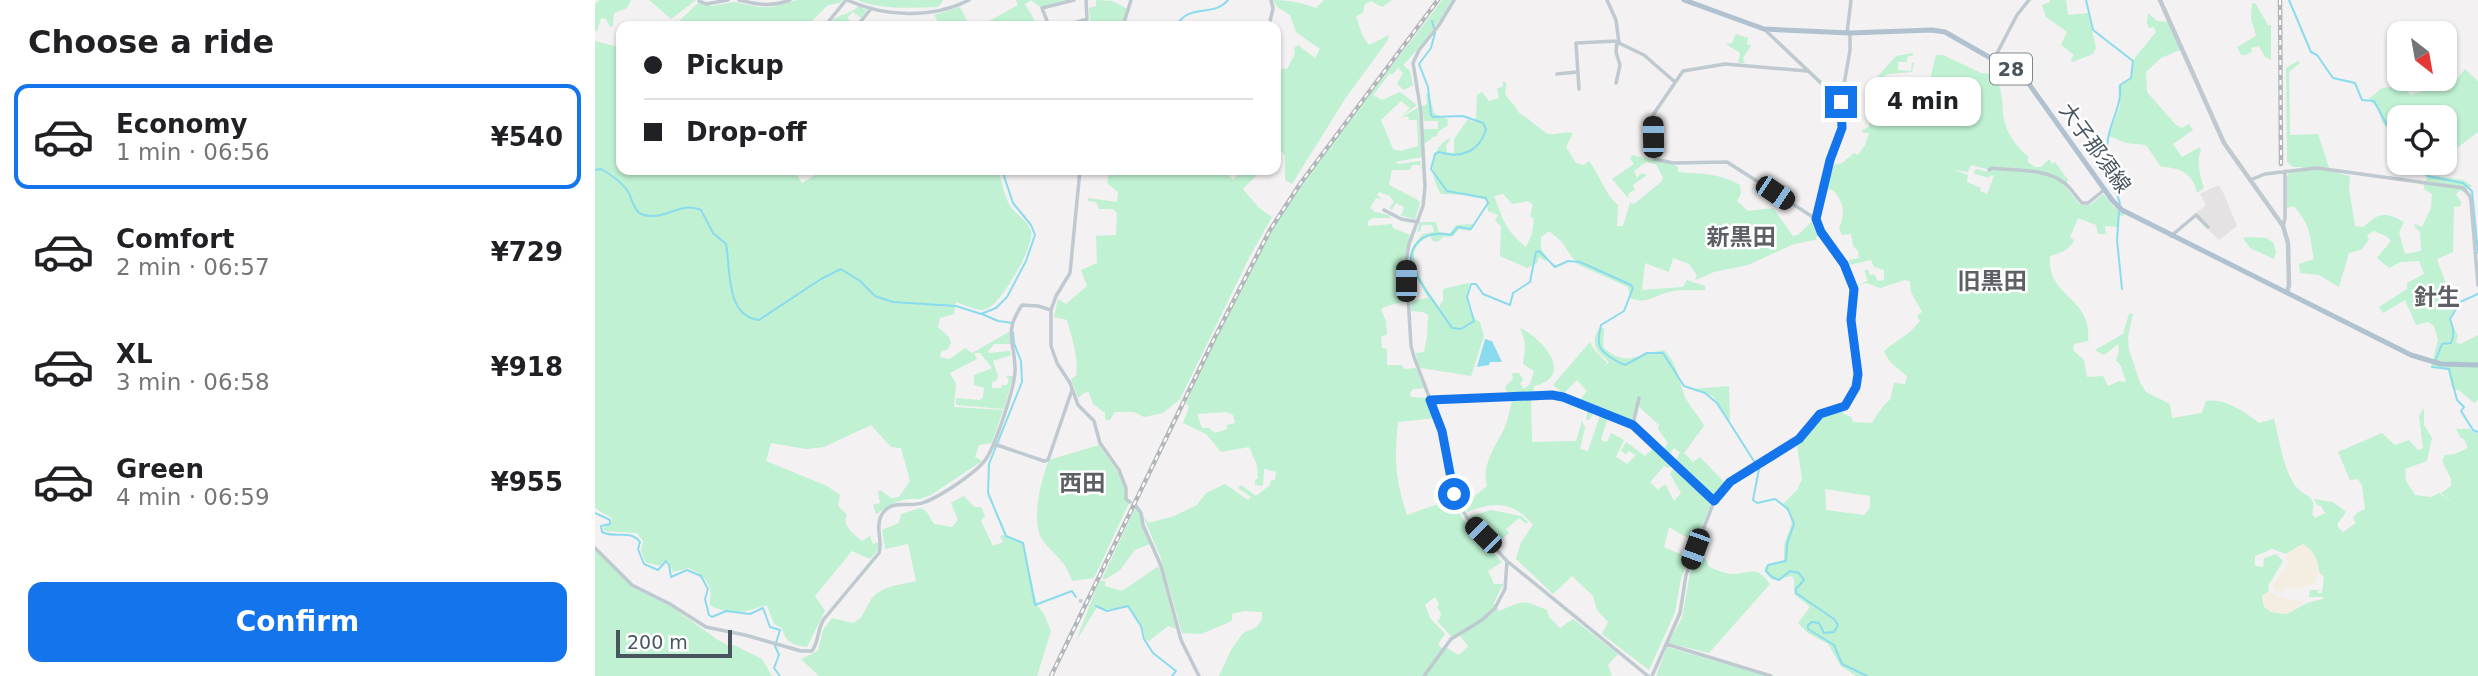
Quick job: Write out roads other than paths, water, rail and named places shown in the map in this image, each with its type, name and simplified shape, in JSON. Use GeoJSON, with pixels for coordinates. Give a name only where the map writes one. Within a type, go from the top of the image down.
{"type":"FeatureCollection","features":[{"type":"Feature","properties":{"kind":"main road","name":"大子那須線"},"geometry":{"type":"LineString","coordinates":[[1684,0],[1764,29],[1848,33],[1938,30],[1994,59],[2028,82],[2104,190],[2122,210],[2424,360],[2478,365]]}},
{"type":"Feature","properties":{"kind":"street"},"geometry":{"type":"LineString","coordinates":[[700,0],[706,4],[728,0]]}},
{"type":"Feature","properties":{"kind":"street"},"geometry":{"type":"LineString","coordinates":[[739,0],[759,6],[772,6],[790,0]]}},
{"type":"Feature","properties":{"kind":"street"},"geometry":{"type":"LineString","coordinates":[[829,21],[847,0],[870,10],[906,13],[945,10],[969,0]]}},
{"type":"Feature","properties":{"kind":"street"},"geometry":{"type":"LineString","coordinates":[[1047,21],[1042,8],[1074,0]]}},
{"type":"Feature","properties":{"kind":"street"},"geometry":{"type":"LineString","coordinates":[[1080,21],[1087,19],[1086,0]]}},
{"type":"Feature","properties":{"kind":"street"},"geometry":{"type":"LineString","coordinates":[[1125,21],[1132,0]]}},
{"type":"Feature","properties":{"kind":"street"},"geometry":{"type":"LineString","coordinates":[[1270,21],[1273,8],[1271,0]]}},
{"type":"Feature","properties":{"kind":"street"},"geometry":{"type":"LineString","coordinates":[[1454,0],[1413,63],[1421,112],[1425,187],[1423,206],[1406,254],[1406,281],[1411,345],[1442,431],[1455,498],[1472,525],[1507,561],[1650,676],[1680,613],[1686,575],[1714,501],[1730,482],[1799,439],[1820,414],[1845,406],[1856,387],[1858,374],[1851,320],[1854,289],[1844,264],[1821,232],[1816,219],[1830,160],[1842,128],[1841,102],[1850,50],[1848,33],[1851,0]]}},
{"type":"Feature","properties":{"kind":"street"},"geometry":{"type":"LineString","coordinates":[[1607,0],[1616,20],[1616,52],[1620,65],[1616,83]]}},
{"type":"Feature","properties":{"kind":"street"},"geometry":{"type":"LineString","coordinates":[[1706,9],[1710,0]]}},
{"type":"Feature","properties":{"kind":"street"},"geometry":{"type":"LineString","coordinates":[[1994,59],[2017,15],[2029,0]]}},
{"type":"Feature","properties":{"kind":"street"},"geometry":{"type":"LineString","coordinates":[[2159,0],[2224,143],[2283,226],[2288,243],[2287,293]]}},
{"type":"Feature","properties":{"kind":"street"},"geometry":{"type":"LineString","coordinates":[[861,21],[870,10]]}},
{"type":"Feature","properties":{"kind":"street"},"geometry":{"type":"LineString","coordinates":[[1764,29],[1841,102]]}},
{"type":"Feature","properties":{"kind":"street"},"geometry":{"type":"LineString","coordinates":[[1579,89],[1576,43],[1617,41],[1641,53],[1675,82]]}},
{"type":"Feature","properties":{"kind":"street"},"geometry":{"type":"LineString","coordinates":[[1807,71],[1725,64],[1685,70],[1653,115],[1654,159],[1673,163],[1727,162],[1816,219]]}},
{"type":"Feature","properties":{"kind":"street"},"geometry":{"type":"LineString","coordinates":[[1557,74],[1577,72]]}},
{"type":"Feature","properties":{"kind":"street"},"geometry":{"type":"LineString","coordinates":[[2250,180],[2265,174],[2317,168],[2463,188],[2471,201],[2478,285]]}},
{"type":"Feature","properties":{"kind":"street"},"geometry":{"type":"LineString","coordinates":[[1989,170],[2041,172],[2054,176],[2068,186],[2082,203],[2092,201],[2104,190]]}},
{"type":"Feature","properties":{"kind":"street"},"geometry":{"type":"LineString","coordinates":[[2283,226],[2285,171]]}},
{"type":"Feature","properties":{"kind":"street"},"geometry":{"type":"LineString","coordinates":[[1080,175],[1070,272],[1054,299],[1051,310],[1051,346],[1057,363],[1068,377],[1078,405],[1094,421],[1100,443],[1119,470],[1126,488],[1126,499],[1130,502]]}},
{"type":"Feature","properties":{"kind":"street"},"geometry":{"type":"LineString","coordinates":[[1384,210],[1401,219],[1418,222]]}},
{"type":"Feature","properties":{"kind":"street"},"geometry":{"type":"LineString","coordinates":[[2171,236],[2196,215],[2209,227]]}},
{"type":"Feature","properties":{"kind":"street"},"geometry":{"type":"LineString","coordinates":[[595,548],[632,585],[670,604],[706,628],[745,635],[808,652],[815,648],[817,631],[824,620],[879,553],[879,524],[885,511],[896,504],[917,505],[937,495],[982,464],[994,444],[1015,377],[1011,326],[1022,305],[1051,310]]}},
{"type":"Feature","properties":{"kind":"street"},"geometry":{"type":"LineString","coordinates":[[994,444],[1048,460],[1072,390]]}},
{"type":"Feature","properties":{"kind":"street"},"geometry":{"type":"LineString","coordinates":[[1430,400],[1557,396],[1633,425],[1714,501]]}},
{"type":"Feature","properties":{"kind":"street"},"geometry":{"type":"LineString","coordinates":[[1633,425],[1639,398]]}},
{"type":"Feature","properties":{"kind":"street"},"geometry":{"type":"LineString","coordinates":[[1136,506],[1161,566],[1181,640],[1199,676]]}},
{"type":"Feature","properties":{"kind":"street"},"geometry":{"type":"LineString","coordinates":[[1425,676],[1451,639],[1478,624],[1495,608],[1505,589],[1507,561]]}},
{"type":"Feature","properties":{"kind":"street"},"geometry":{"type":"LineString","coordinates":[[1666,644],[1772,676]]}},
{"type":"Feature","properties":{"kind":"water"},"geometry":{"type":"Polygon","coordinates":[[[1485,339],[1492,341],[1502,362],[1490,362],[1489,365],[1477,367],[1485,339]]]}},
{"type":"Feature","properties":{"kind":"waterway"},"geometry":{"type":"LineString","coordinates":[[1180,21],[1188,14],[1216,8],[1228,0]]}},
{"type":"Feature","properties":{"kind":"waterway"},"geometry":{"type":"LineString","coordinates":[[2086,0],[2093,30],[2133,61],[2131,78],[2120,85],[2107,147],[2110,172],[2120,204]]}},
{"type":"Feature","properties":{"kind":"waterway"},"geometry":{"type":"LineString","coordinates":[[2289,0],[2311,52],[2317,55],[2333,78],[2355,83],[2362,100],[2374,101],[2387,125]]}},
{"type":"Feature","properties":{"kind":"waterway"},"geometry":{"type":"LineString","coordinates":[[1432,21],[1434,28]]}},
{"type":"Feature","properties":{"kind":"waterway"},"geometry":{"type":"LineString","coordinates":[[1435,33],[1431,48],[1419,64],[1428,87],[1431,115],[1463,116],[1483,123],[1486,129],[1479,143],[1468,152],[1454,155],[1439,152],[1435,154],[1431,169],[1447,191],[1486,198],[1488,203],[1471,229],[1458,227],[1451,235],[1430,235],[1422,238],[1414,247],[1411,258],[1413,268],[1429,295],[1452,328],[1461,329],[1474,321],[1467,297],[1471,284],[1476,284],[1483,294],[1510,305],[1513,293],[1530,282],[1536,252],[1539,251],[1555,267],[1568,261],[1580,262],[1631,285],[1633,288],[1624,311],[1601,325],[1599,339],[1602,350],[1625,365],[1647,353],[1663,353],[1684,386],[1705,393],[1717,403],[1759,469],[1753,500],[1757,503],[1775,499],[1788,509],[1794,524],[1787,544],[1786,561],[1768,565],[1766,571],[1779,580],[1790,571],[1799,573],[1804,580],[1796,593],[1834,619],[1838,625],[1834,632],[1824,633],[1819,623],[1812,622],[1808,629],[1834,645],[1842,664],[1867,676]]}},
{"type":"Feature","properties":{"kind":"waterway"},"geometry":{"type":"LineString","coordinates":[[595,170],[601,169],[622,184],[641,214],[657,216],[686,208],[701,210],[713,233],[726,244],[735,301],[748,317],[759,320],[841,269],[860,281],[875,296],[893,302],[956,306],[981,314],[996,308],[1007,297],[1026,261],[1035,235],[1031,225],[1013,203],[1004,175]]}},
{"type":"Feature","properties":{"kind":"waterway"},"geometry":{"type":"LineString","coordinates":[[2426,175],[2463,183],[2472,191],[2478,253]]}},
{"type":"Feature","properties":{"kind":"waterway"},"geometry":{"type":"LineString","coordinates":[[2119,212],[2117,240],[2122,289]]}},
{"type":"Feature","properties":{"kind":"waterway"},"geometry":{"type":"LineString","coordinates":[[2436,359],[2442,344],[2451,343],[2453,331],[2450,319],[2460,302],[2478,294]]}},
{"type":"Feature","properties":{"kind":"waterway"},"geometry":{"type":"LineString","coordinates":[[982,314],[998,321],[1013,323]]}},
{"type":"Feature","properties":{"kind":"waterway"},"geometry":{"type":"LineString","coordinates":[[1013,332],[1021,361],[1022,382],[989,464],[988,493],[1006,536],[1023,543],[1035,605],[1072,591],[1076,597]]}},
{"type":"Feature","properties":{"kind":"waterway"},"geometry":{"type":"LineString","coordinates":[[2432,367],[2449,369],[2457,400],[2464,407],[2461,411],[2473,430],[2478,432]]}},
{"type":"Feature","properties":{"kind":"waterway"},"geometry":{"type":"LineString","coordinates":[[595,513],[610,520],[610,524],[601,526],[602,532],[632,536],[640,542],[638,549],[644,564],[658,570],[666,561],[671,577],[687,570],[701,576],[708,589],[705,599],[712,617],[726,611],[750,614],[763,608],[770,627],[780,630],[775,646],[779,655],[774,668],[780,676]]}},
{"type":"Feature","properties":{"kind":"waterway"},"geometry":{"type":"LineString","coordinates":[[1096,606],[1107,611],[1128,606],[1153,653],[1176,671],[1172,676]]}},
{"type":"Feature","properties":{"kind":"tunnel"},"geometry":{"type":"LineString","coordinates":[[1079,600],[1089,605]]}},
{"type":"Feature","properties":{"kind":"railway"},"geometry":{"type":"LineString","coordinates":[[1051,676],[1214,339],[1270,230],[1300,184],[1438,0]]}},
{"type":"Feature","properties":{"kind":"railway"},"geometry":{"type":"LineString","coordinates":[[2280,0],[2281,164]]}},
{"type":"Feature","properties":{"kind":"district","name":"新黒田"},"geometry":{"type":"Point","coordinates":[1741,237]}},
{"type":"Feature","properties":{"kind":"district","name":"旧黒田"},"geometry":{"type":"Point","coordinates":[1992,281]}},
{"type":"Feature","properties":{"kind":"district","name":"針生"},"geometry":{"type":"Point","coordinates":[2437,297]}},
{"type":"Feature","properties":{"kind":"district","name":"西田"},"geometry":{"type":"Point","coordinates":[1082,483]}}]}
